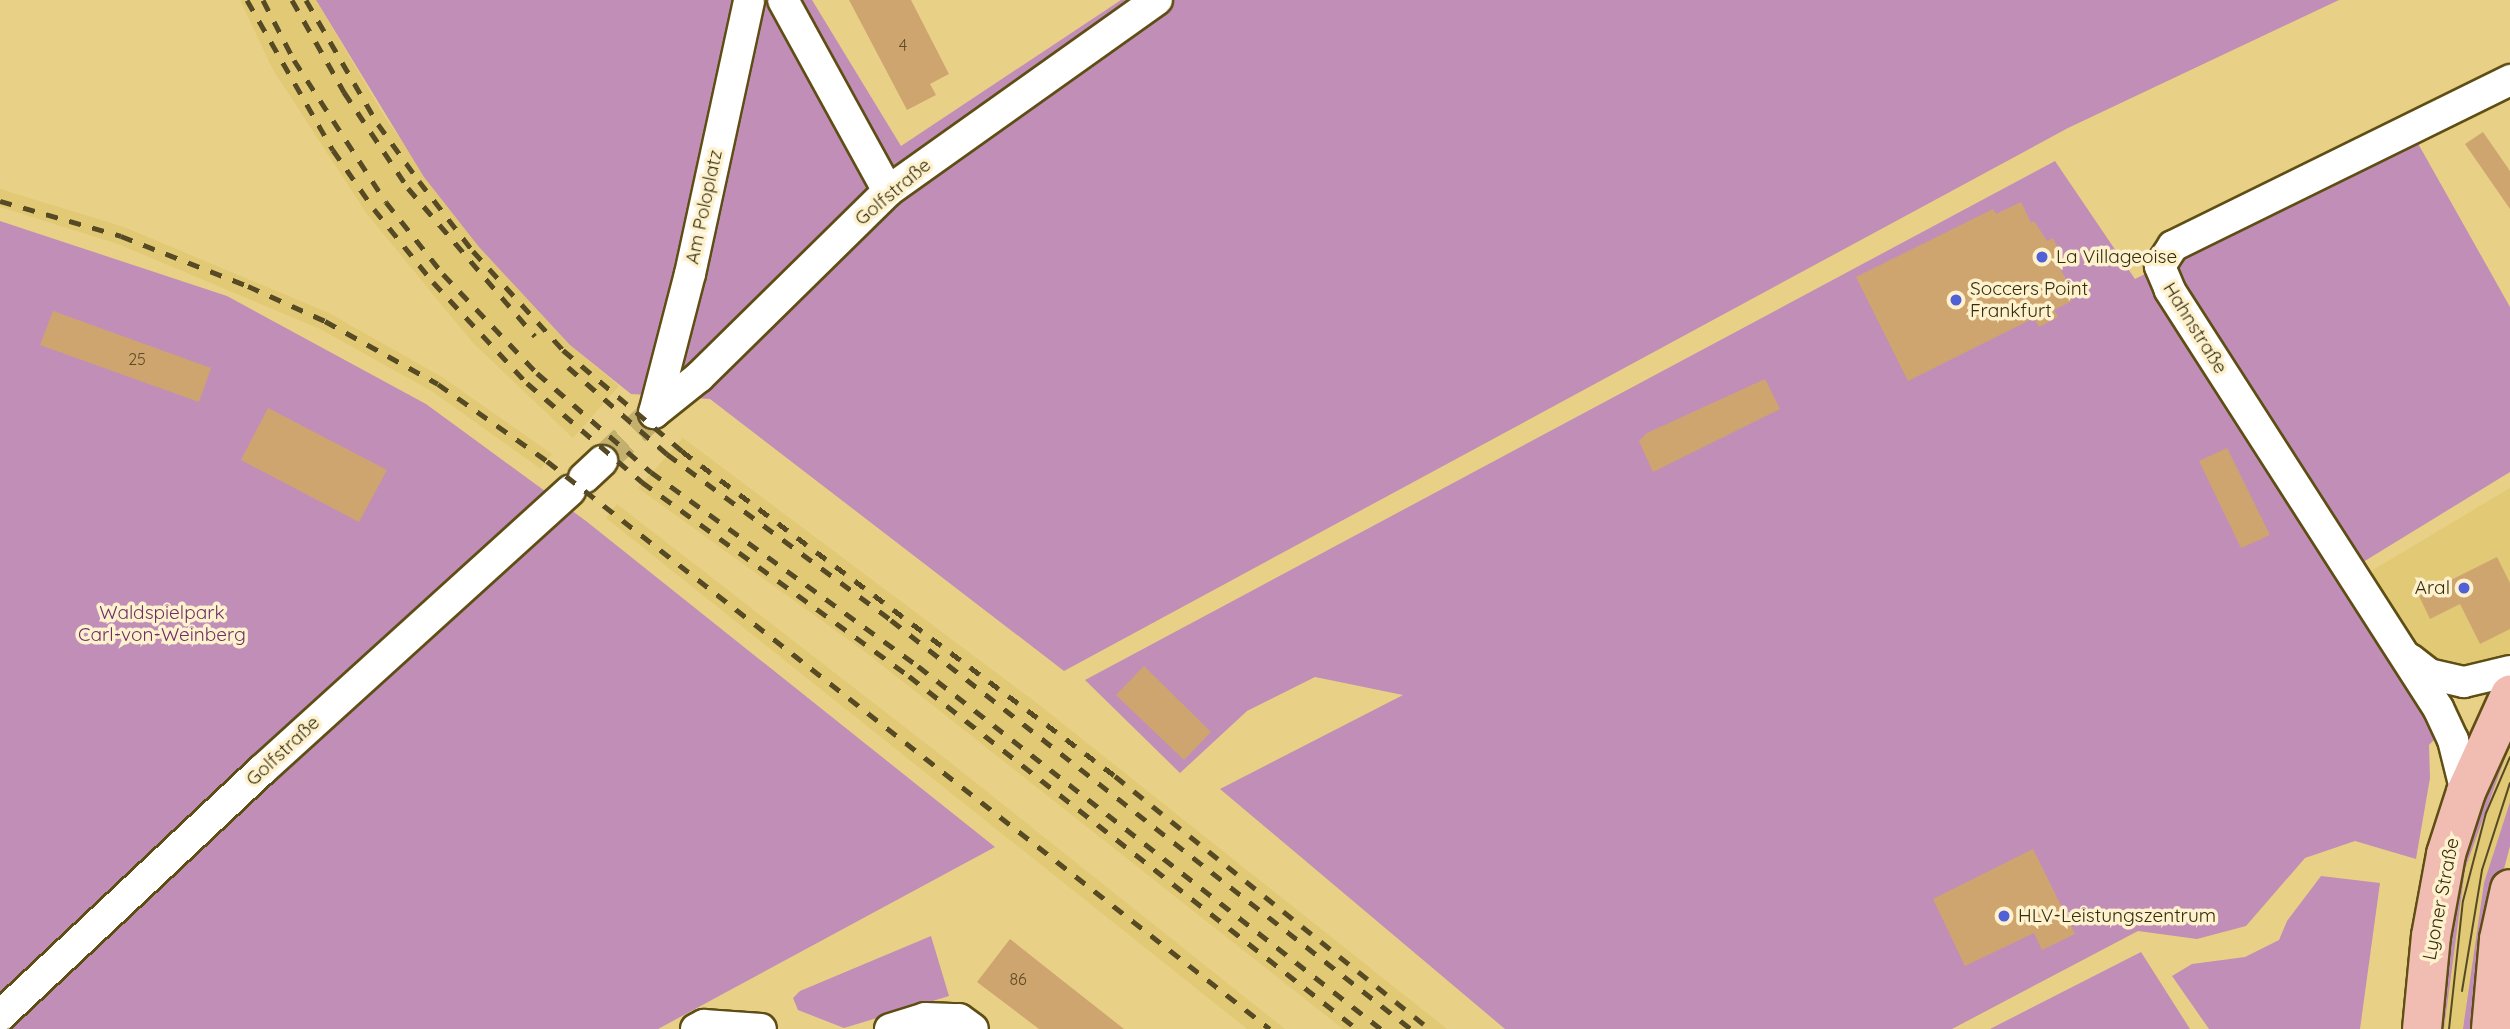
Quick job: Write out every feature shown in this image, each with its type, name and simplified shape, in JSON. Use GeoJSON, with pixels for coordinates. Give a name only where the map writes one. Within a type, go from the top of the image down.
{"type":"FeatureCollection","features":[{"type":"Feature","properties":{"kind":"main road","name":"Lyoner Straße"},"geometry":{"type":"LineString","coordinates":[[2422,1029],[2440,882],[2466,792],[2510,695]]}},
{"type":"Feature","properties":{"kind":"main road"},"geometry":{"type":"LineString","coordinates":[[2491,1029],[2499,939],[2510,889]]}},
{"type":"Feature","properties":{"kind":"street","name":"Am Poloplatz"},"geometry":{"type":"LineString","coordinates":[[654,414],[690,274],[749,0]]}},
{"type":"Feature","properties":{"kind":"street"},"geometry":{"type":"LineString","coordinates":[[783,0],[888,191]]}},
{"type":"Feature","properties":{"kind":"street","name":"Golfstraße"},"geometry":{"type":"LineString","coordinates":[[654,414],[699,377],[888,191],[1157,0]]}},
{"type":"Feature","properties":{"kind":"street","name":"Hahnstraße"},"geometry":{"type":"LineString","coordinates":[[2466,792],[2449,732],[2404,655],[2170,290],[2160,266],[2173,246],[2510,80]]}},
{"type":"Feature","properties":{"kind":"street","name":"Golfstraße"},"geometry":{"type":"LineString","coordinates":[[0,1016],[262,770],[585,477]]}},
{"type":"Feature","properties":{"kind":"street","name":"Hahnstraße"},"geometry":{"type":"LineString","coordinates":[[2404,655],[2430,674],[2464,682],[2510,671]]}},
{"type":"Feature","properties":{"kind":"street"},"geometry":{"type":"LineString","coordinates":[[890,1029],[925,1018],[959,1019],[973,1029]]}},
{"type":"Feature","properties":{"kind":"street"},"geometry":{"type":"LineString","coordinates":[[696,1029],[704,1024],[761,1029]]}},
{"type":"Feature","properties":{"kind":"shaded area"},"geometry":{"type":"Polygon","coordinates":[[[240,0],[316,0],[386,119],[479,247],[570,345],[619,386],[573,438],[473,343],[367,214],[273,70],[240,0]]]}},
{"type":"Feature","properties":{"kind":"shaded area"},"geometry":{"type":"Polygon","coordinates":[[[0,189],[124,227],[329,313],[442,377],[552,454],[541,469],[433,392],[320,329],[118,244],[0,207],[0,189]]]}},
{"type":"Feature","properties":{"kind":"shaded area"},"geometry":{"type":"Polygon","coordinates":[[[683,438],[1038,704],[1447,1029],[1343,1029],[864,651],[638,488],[683,438]]]}},
{"type":"Feature","properties":{"kind":"shaded area"},"geometry":{"type":"Polygon","coordinates":[[[2510,488],[2510,653],[2483,667],[2453,667],[2425,654],[2373,578],[2373,570],[2510,488]]]}},
{"type":"Feature","properties":{"kind":"shaded area"},"geometry":{"type":"Polygon","coordinates":[[[617,504],[946,759],[1285,1029],[1247,1029],[606,518],[617,504]]]}},
{"type":"Feature","properties":{"kind":"shaded area"},"geometry":{"type":"Polygon","coordinates":[[[2510,717],[2510,846],[2494,907],[2480,1029],[2439,1029],[2454,900],[2510,717]]]}},
{"type":"Feature","properties":{"kind":"green space"},"geometry":{"type":"Polygon","coordinates":[[[316,0],[812,0],[901,146],[1121,0],[2339,0],[2068,128],[1064,671],[710,399],[631,394],[570,345],[479,247],[424,177],[316,0]]]}},
{"type":"Feature","properties":{"kind":"green space"},"geometry":{"type":"Polygon","coordinates":[[[2416,140],[2510,307],[2510,472],[2337,578],[2419,700],[2437,737],[2429,745],[2430,778],[2416,859],[2355,841],[2305,858],[2246,926],[2197,939],[2138,931],[1952,1029],[1505,1029],[1220,789],[1403,695],[1315,677],[1247,711],[1180,773],[1085,680],[2055,161],[2135,279],[2416,140]]]}},
{"type":"Feature","properties":{"kind":"green space","name":"Waldspielpark Carl-von-Weinberg"},"geometry":{"type":"Polygon","coordinates":[[[0,221],[227,296],[426,404],[586,521],[995,847],[658,1029],[0,1029],[0,221]]]}},
{"type":"Feature","properties":{"kind":"green space"},"geometry":{"type":"Polygon","coordinates":[[[2510,717],[2510,744],[2465,869],[2444,1029],[2439,1029],[2462,867],[2510,717]]]}},
{"type":"Feature","properties":{"kind":"green space"},"geometry":{"type":"Polygon","coordinates":[[[2510,802],[2510,846],[2494,907],[2480,1029],[2463,1029],[2484,883],[2510,802]]]}},
{"type":"Feature","properties":{"kind":"green space"},"geometry":{"type":"Polygon","coordinates":[[[2321,876],[2380,883],[2360,1029],[2209,1029],[2172,976],[2192,964],[2245,957],[2279,940],[2287,921],[2321,876]]]}},
{"type":"Feature","properties":{"kind":"green space"},"geometry":{"type":"Polygon","coordinates":[[[931,936],[949,996],[844,1028],[798,1010],[793,998],[800,991],[931,936]]]}},
{"type":"Feature","properties":{"kind":"green space"},"geometry":{"type":"Polygon","coordinates":[[[2141,952],[2190,1029],[1990,1029],[2141,952]]]}},
{"type":"Feature","properties":{"kind":"building"},"geometry":{"type":"Polygon","coordinates":[[[849,0],[911,0],[949,74],[930,84],[936,95],[907,110],[849,0]]]}},
{"type":"Feature","properties":{"kind":"building"},"geometry":{"type":"Polygon","coordinates":[[[2483,132],[2510,171],[2510,209],[2465,144],[2483,132]]]}},
{"type":"Feature","properties":{"kind":"building"},"geometry":{"type":"Polygon","coordinates":[[[2021,202],[2031,223],[2034,221],[2047,241],[2053,238],[2062,257],[2056,261],[2072,290],[2068,292],[2072,301],[2054,310],[2058,317],[2039,327],[2034,318],[1908,381],[1856,277],[1993,209],[1996,214],[2021,202]]]}},
{"type":"Feature","properties":{"kind":"building"},"geometry":{"type":"Polygon","coordinates":[[[53,311],[211,368],[199,402],[40,345],[53,311]]]}},
{"type":"Feature","properties":{"kind":"building"},"geometry":{"type":"Polygon","coordinates":[[[1765,379],[1780,409],[1653,472],[1639,441],[1647,433],[1765,379]]]}},
{"type":"Feature","properties":{"kind":"building"},"geometry":{"type":"Polygon","coordinates":[[[268,408],[387,470],[359,522],[241,460],[268,408]]]}},
{"type":"Feature","properties":{"kind":"building"},"geometry":{"type":"Polygon","coordinates":[[[2227,448],[2270,535],[2241,548],[2199,461],[2227,448]]]}},
{"type":"Feature","properties":{"kind":"building"},"geometry":{"type":"Polygon","coordinates":[[[2497,557],[2510,583],[2510,629],[2480,644],[2460,604],[2430,619],[2419,596],[2497,557]]]}},
{"type":"Feature","properties":{"kind":"building"},"geometry":{"type":"Polygon","coordinates":[[[1144,666],[1211,732],[1184,760],[1116,695],[1144,666]]]}},
{"type":"Feature","properties":{"kind":"building","name":"HLV-Leistungszentrum"},"geometry":{"type":"Polygon","coordinates":[[[2033,849],[2075,934],[2042,950],[2034,933],[1965,966],[1933,899],[2033,849]]]}},
{"type":"Feature","properties":{"kind":"building"},"geometry":{"type":"Polygon","coordinates":[[[1010,939],[1124,1029],[1039,1029],[977,982],[1010,939]]]}},
{"type":"Feature","properties":{"kind":"tunnel"},"geometry":{"type":"LineString","coordinates":[[602,461],[654,413]]}},
{"type":"Feature","properties":{"kind":"tram line"},"geometry":{"type":"LineString","coordinates":[[2449,1029],[2463,901],[2486,813],[2510,757]]}},
{"type":"Feature","properties":{"kind":"tram line"},"geometry":{"type":"LineString","coordinates":[[2462,991],[2482,870],[2510,783]]}},
{"type":"Feature","properties":{"kind":"railway"},"geometry":{"type":"LineString","coordinates":[[247,0],[333,150],[374,209],[433,282],[527,383],[642,482],[909,676],[1357,1029]]}},
{"type":"Feature","properties":{"kind":"railway"},"geometry":{"type":"LineString","coordinates":[[263,0],[294,60],[386,202],[443,274],[537,373],[651,472],[918,666],[1381,1029]]}},
{"type":"Feature","properties":{"kind":"railway"},"geometry":{"type":"LineString","coordinates":[[292,0],[344,92],[408,188],[535,336]]}},
{"type":"Feature","properties":{"kind":"railway"},"geometry":{"type":"LineString","coordinates":[[306,0],[378,124],[419,181],[473,251],[563,350],[682,451],[1115,776],[1430,1029]]}},
{"type":"Feature","properties":{"kind":"railway"},"geometry":{"type":"LineString","coordinates":[[0,201],[121,236],[248,286],[325,321],[438,384],[547,461],[1270,1029]]}},
{"type":"Feature","properties":{"kind":"railway"},"geometry":{"type":"LineString","coordinates":[[568,367],[667,454],[891,620],[1411,1029]]}},
{"type":"Feature","properties":{"kind":"place","name":"La Villageoise"},"geometry":{"type":"Point","coordinates":[2042,257]}},
{"type":"Feature","properties":{"kind":"place","name":"Soccers Point Frankfurt"},"geometry":{"type":"Point","coordinates":[1956,300]}},
{"type":"Feature","properties":{"kind":"place","name":"Aral"},"geometry":{"type":"Point","coordinates":[2464,588]}},
{"type":"Feature","properties":{"kind":"place","name":"HLV-Leistungszentrum"},"geometry":{"type":"Point","coordinates":[2004,916]}}]}
